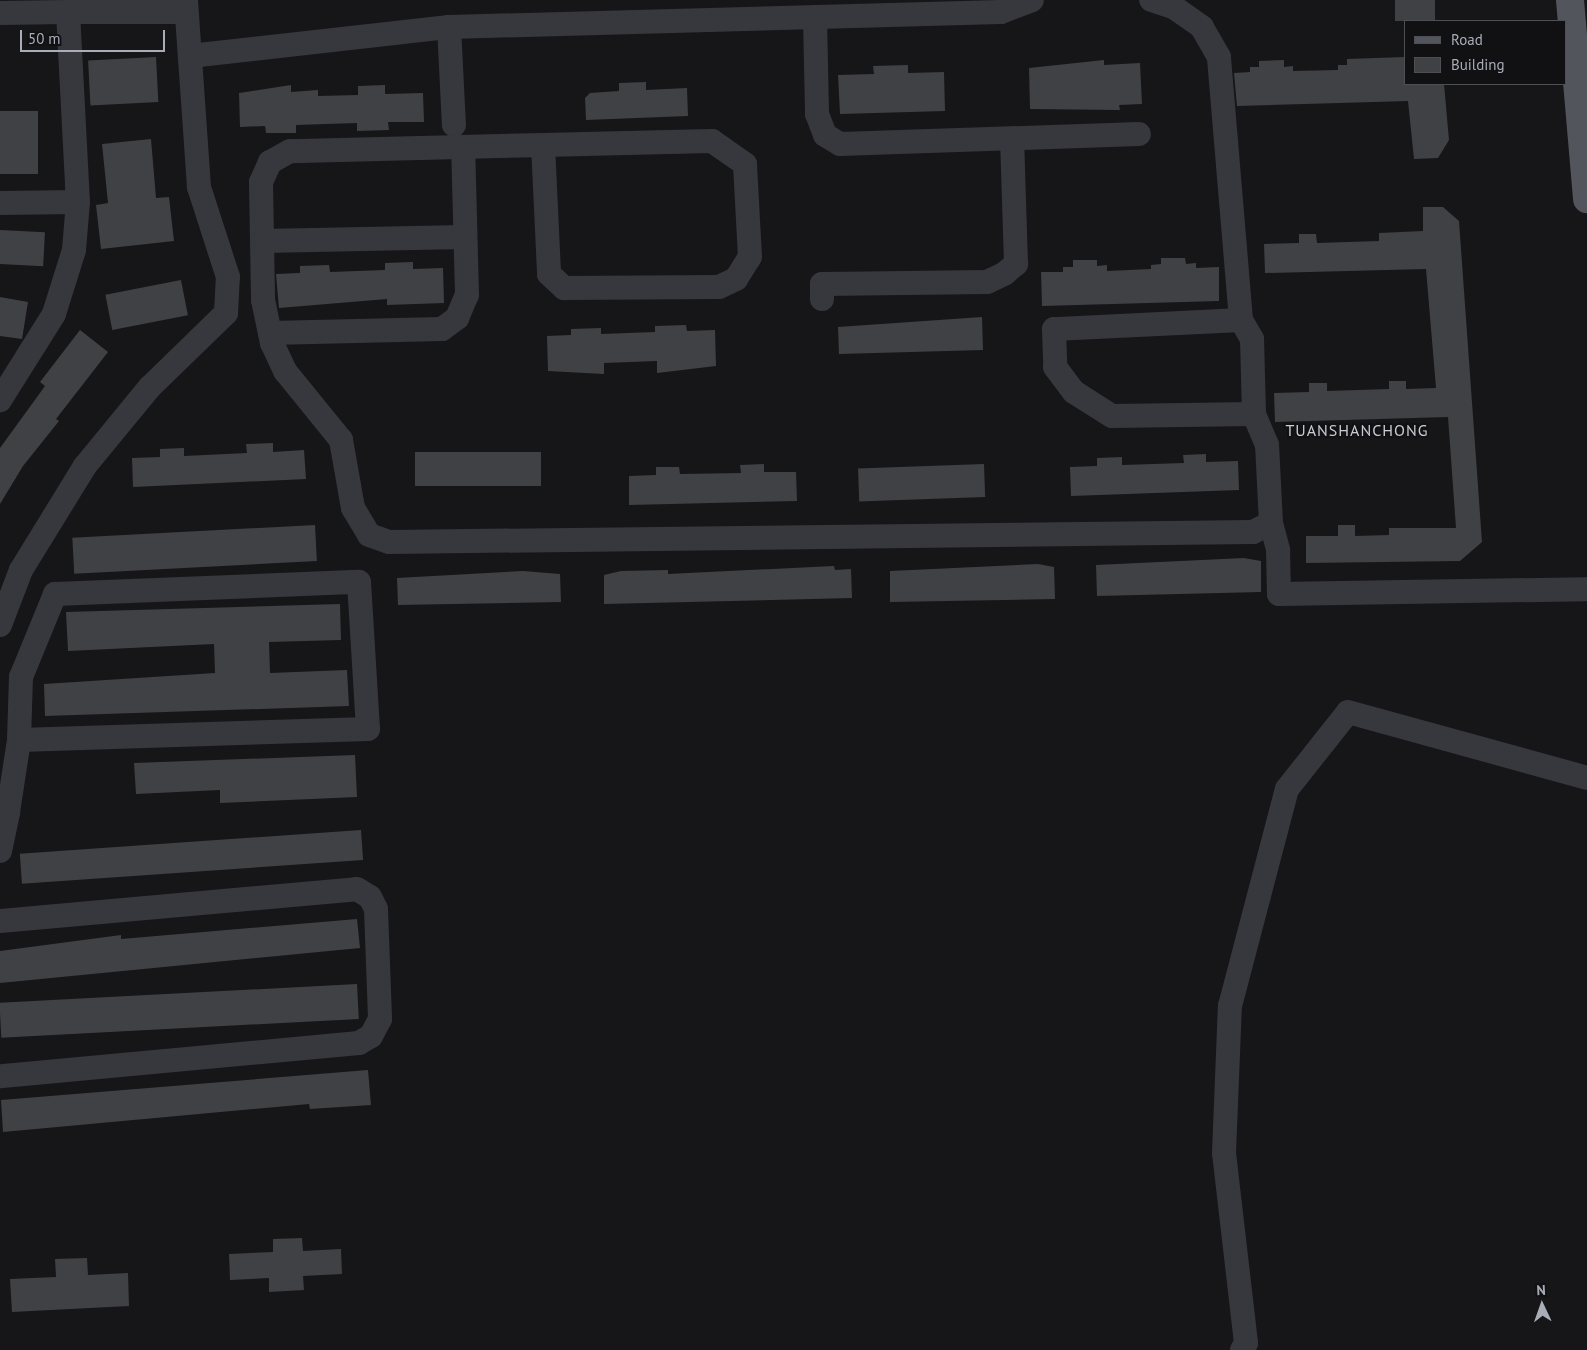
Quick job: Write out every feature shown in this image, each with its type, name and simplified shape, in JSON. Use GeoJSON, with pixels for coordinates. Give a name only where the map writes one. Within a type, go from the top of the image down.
{"type":"FeatureCollection","features":[{"type":"Feature","properties":{"kind":"main road"},"geometry":{"type":"LineString","coordinates":[[1570,0],[1587,199]]}},
{"type":"Feature","properties":{"kind":"street"},"geometry":{"type":"LineString","coordinates":[[190,56],[449,27],[1001,12],[1032,0]]}},
{"type":"Feature","properties":{"kind":"street"},"geometry":{"type":"LineString","coordinates":[[1151,0],[1173,7],[1202,27],[1219,57],[1241,320],[1252,339],[1254,414],[1267,445],[1271,523],[1278,550],[1279,594],[1587,589]]}},
{"type":"Feature","properties":{"kind":"street"},"geometry":{"type":"LineString","coordinates":[[0,13],[68,12],[186,6],[199,187],[228,277],[226,313],[150,387],[85,466],[21,570],[0,625]]}},
{"type":"Feature","properties":{"kind":"street"},"geometry":{"type":"LineString","coordinates":[[0,400],[8,373],[54,314],[74,250],[78,202],[68,12]]}},
{"type":"Feature","properties":{"kind":"street"},"geometry":{"type":"LineString","coordinates":[[815,17],[818,114],[825,135],[840,144],[1012,140],[1139,134]]}},
{"type":"Feature","properties":{"kind":"street"},"geometry":{"type":"LineString","coordinates":[[449,27],[454,125]]}},
{"type":"Feature","properties":{"kind":"street"},"geometry":{"type":"LineString","coordinates":[[822,299],[822,284],[987,282],[1004,274],[1016,264],[1012,140]]}},
{"type":"Feature","properties":{"kind":"street"},"geometry":{"type":"LineString","coordinates":[[544,145],[549,274],[564,288],[719,287],[736,279],[750,257],[745,164],[730,150],[712,141],[290,151],[270,162],[261,182],[263,300],[270,333],[285,371],[341,440],[353,508],[369,535],[389,542],[1254,532],[1271,523]]}},
{"type":"Feature","properties":{"kind":"street"},"geometry":{"type":"LineString","coordinates":[[270,333],[442,329],[457,318],[467,295],[463,147]]}},
{"type":"Feature","properties":{"kind":"street"},"geometry":{"type":"LineString","coordinates":[[0,203],[78,202]]}},
{"type":"Feature","properties":{"kind":"street"},"geometry":{"type":"LineString","coordinates":[[263,241],[465,237]]}},
{"type":"Feature","properties":{"kind":"street"},"geometry":{"type":"LineString","coordinates":[[1241,320],[1054,329],[1055,367],[1074,392],[1112,416],[1254,414]]}},
{"type":"Feature","properties":{"kind":"street"},"geometry":{"type":"LineString","coordinates":[[0,851],[4,812],[19,740],[21,676],[55,594],[359,582],[368,729],[19,740]]}},
{"type":"Feature","properties":{"kind":"street"},"geometry":{"type":"LineString","coordinates":[[1242,1350],[1246,1343],[1224,1153],[1230,1006],[1287,789],[1348,712],[1587,778]]}},
{"type":"Feature","properties":{"kind":"street"},"geometry":{"type":"LineString","coordinates":[[0,921],[356,889],[370,897],[376,909],[380,1019],[371,1036],[359,1043],[0,1076]]}},
{"type":"Feature","properties":{"kind":"building"},"geometry":{"type":"Polygon","coordinates":[[[1395,0],[1435,0],[1435,20],[1395,21],[1395,0]]]}},
{"type":"Feature","properties":{"kind":"building"},"geometry":{"type":"Polygon","coordinates":[[[156,57],[158,102],[90,105],[88,61],[156,57]]]}},
{"type":"Feature","properties":{"kind":"building"},"geometry":{"type":"Polygon","coordinates":[[[1404,57],[1404,85],[1444,85],[1449,140],[1438,158],[1414,159],[1408,101],[1237,106],[1234,73],[1250,72],[1250,67],[1259,67],[1259,61],[1284,60],[1284,67],[1293,66],[1293,71],[1338,70],[1338,65],[1347,65],[1347,59],[1404,57]]]}},
{"type":"Feature","properties":{"kind":"building"},"geometry":{"type":"Polygon","coordinates":[[[1104,60],[1104,65],[1140,63],[1142,104],[1119,105],[1120,110],[1030,109],[1029,68],[1104,60]]]}},
{"type":"Feature","properties":{"kind":"building"},"geometry":{"type":"Polygon","coordinates":[[[908,65],[908,73],[944,72],[945,111],[840,114],[838,75],[874,74],[873,66],[908,65]]]}},
{"type":"Feature","properties":{"kind":"building"},"geometry":{"type":"Polygon","coordinates":[[[646,82],[646,90],[687,88],[688,116],[586,120],[585,98],[590,93],[619,91],[619,83],[646,82]]]}},
{"type":"Feature","properties":{"kind":"building"},"geometry":{"type":"Polygon","coordinates":[[[291,85],[291,92],[318,90],[318,96],[358,95],[358,86],[385,85],[385,94],[423,93],[424,122],[388,122],[389,130],[357,131],[357,123],[296,125],[296,133],[266,133],[265,126],[240,127],[239,93],[291,85]]]}},
{"type":"Feature","properties":{"kind":"building"},"geometry":{"type":"Polygon","coordinates":[[[0,111],[38,111],[38,174],[0,174],[0,111]]]}},
{"type":"Feature","properties":{"kind":"building"},"geometry":{"type":"Polygon","coordinates":[[[151,139],[156,198],[169,197],[174,241],[101,249],[96,205],[108,203],[102,144],[151,139]]]}},
{"type":"Feature","properties":{"kind":"building"},"geometry":{"type":"Polygon","coordinates":[[[1423,207],[1443,207],[1459,221],[1482,542],[1460,561],[1306,563],[1306,536],[1338,536],[1338,525],[1355,525],[1355,536],[1389,535],[1389,528],[1456,528],[1448,417],[1275,422],[1274,393],[1309,392],[1309,383],[1327,383],[1327,391],[1389,389],[1389,381],[1406,381],[1406,389],[1436,388],[1426,269],[1265,273],[1264,244],[1299,243],[1299,234],[1316,234],[1317,243],[1379,241],[1379,233],[1423,231],[1423,207]]]}},
{"type":"Feature","properties":{"kind":"building"},"geometry":{"type":"Polygon","coordinates":[[[0,230],[45,232],[43,266],[0,264],[0,230]]]}},
{"type":"Feature","properties":{"kind":"building"},"geometry":{"type":"Polygon","coordinates":[[[1161,258],[1185,258],[1186,264],[1196,263],[1196,268],[1219,267],[1219,301],[1042,306],[1041,272],[1063,272],[1063,267],[1073,267],[1073,260],[1097,260],[1097,266],[1107,265],[1107,271],[1151,269],[1151,265],[1161,264],[1161,258]]]}},
{"type":"Feature","properties":{"kind":"building"},"geometry":{"type":"Polygon","coordinates":[[[413,262],[413,269],[443,268],[444,303],[387,305],[387,299],[279,308],[276,274],[300,273],[300,266],[329,265],[330,272],[385,270],[385,263],[413,262]]]}},
{"type":"Feature","properties":{"kind":"building"},"geometry":{"type":"Polygon","coordinates":[[[181,280],[188,315],[112,330],[105,295],[181,280]]]}},
{"type":"Feature","properties":{"kind":"building"},"geometry":{"type":"Polygon","coordinates":[[[0,297],[28,302],[22,339],[0,336],[0,297]]]}},
{"type":"Feature","properties":{"kind":"building"},"geometry":{"type":"Polygon","coordinates":[[[982,317],[983,350],[839,354],[838,327],[982,317]]]}},
{"type":"Feature","properties":{"kind":"building"},"geometry":{"type":"Polygon","coordinates":[[[686,325],[687,331],[715,330],[716,366],[657,373],[657,361],[604,363],[604,374],[548,371],[547,336],[571,335],[571,329],[601,328],[601,334],[655,332],[655,326],[686,325]]]}},
{"type":"Feature","properties":{"kind":"building"},"geometry":{"type":"Polygon","coordinates":[[[80,330],[108,352],[56,419],[59,421],[23,466],[0,504],[0,448],[45,386],[40,382],[80,330]]]}},
{"type":"Feature","properties":{"kind":"building"},"geometry":{"type":"Polygon","coordinates":[[[273,443],[273,452],[304,450],[306,479],[133,487],[132,458],[160,457],[160,449],[184,448],[184,456],[247,453],[246,444],[273,443]]]}},
{"type":"Feature","properties":{"kind":"building"},"geometry":{"type":"Polygon","coordinates":[[[415,452],[541,452],[541,486],[415,486],[415,452]]]}},
{"type":"Feature","properties":{"kind":"building"},"geometry":{"type":"Polygon","coordinates":[[[1206,454],[1206,462],[1238,461],[1239,490],[1071,496],[1070,467],[1097,466],[1097,458],[1122,457],[1122,465],[1184,463],[1183,455],[1206,454]]]}},
{"type":"Feature","properties":{"kind":"building"},"geometry":{"type":"Polygon","coordinates":[[[764,464],[764,472],[796,472],[797,501],[629,505],[629,476],[656,475],[656,467],[679,467],[680,474],[741,473],[740,465],[764,464]]]}},
{"type":"Feature","properties":{"kind":"building"},"geometry":{"type":"Polygon","coordinates":[[[984,464],[985,497],[859,501],[858,468],[984,464]]]}},
{"type":"Feature","properties":{"kind":"building"},"geometry":{"type":"Polygon","coordinates":[[[315,525],[317,561],[74,574],[72,538],[315,525]]]}},
{"type":"Feature","properties":{"kind":"building"},"geometry":{"type":"Polygon","coordinates":[[[1244,558],[1261,561],[1261,592],[1097,596],[1096,565],[1244,558]]]}},
{"type":"Feature","properties":{"kind":"building"},"geometry":{"type":"Polygon","coordinates":[[[1038,564],[1054,567],[1055,599],[890,602],[890,571],[1038,564]]]}},
{"type":"Feature","properties":{"kind":"building"},"geometry":{"type":"Polygon","coordinates":[[[834,566],[835,570],[851,569],[852,598],[604,604],[604,575],[621,571],[668,570],[668,574],[834,566]]]}},
{"type":"Feature","properties":{"kind":"building"},"geometry":{"type":"Polygon","coordinates":[[[523,571],[560,574],[561,602],[398,605],[397,578],[523,571]]]}},
{"type":"Feature","properties":{"kind":"building"},"geometry":{"type":"Polygon","coordinates":[[[340,604],[341,640],[269,642],[270,673],[347,670],[349,706],[45,716],[44,684],[215,673],[214,644],[68,651],[66,612],[340,604]]]}},
{"type":"Feature","properties":{"kind":"building"},"geometry":{"type":"Polygon","coordinates":[[[355,755],[357,797],[220,803],[220,790],[136,794],[134,763],[355,755]]]}},
{"type":"Feature","properties":{"kind":"building"},"geometry":{"type":"Polygon","coordinates":[[[361,830],[363,860],[22,884],[20,854],[361,830]]]}},
{"type":"Feature","properties":{"kind":"building"},"geometry":{"type":"Polygon","coordinates":[[[357,919],[360,948],[0,983],[0,951],[121,935],[121,939],[357,919]]]}},
{"type":"Feature","properties":{"kind":"building"},"geometry":{"type":"Polygon","coordinates":[[[357,984],[359,1019],[1,1038],[0,1003],[357,984]]]}},
{"type":"Feature","properties":{"kind":"building"},"geometry":{"type":"Polygon","coordinates":[[[368,1070],[371,1105],[310,1109],[309,1104],[3,1132],[1,1100],[368,1070]]]}},
{"type":"Feature","properties":{"kind":"building"},"geometry":{"type":"Polygon","coordinates":[[[302,1238],[303,1251],[341,1249],[342,1274],[303,1276],[304,1290],[269,1292],[269,1278],[230,1280],[229,1254],[273,1252],[273,1239],[302,1238]]]}},
{"type":"Feature","properties":{"kind":"building"},"geometry":{"type":"Polygon","coordinates":[[[87,1258],[88,1275],[128,1273],[129,1306],[12,1312],[10,1279],[56,1277],[55,1259],[87,1258]]]}},
{"type":"Feature","properties":{"kind":"district","name":"TUANSHANCHONG"},"geometry":{"type":"Point","coordinates":[1357,430]}}]}
